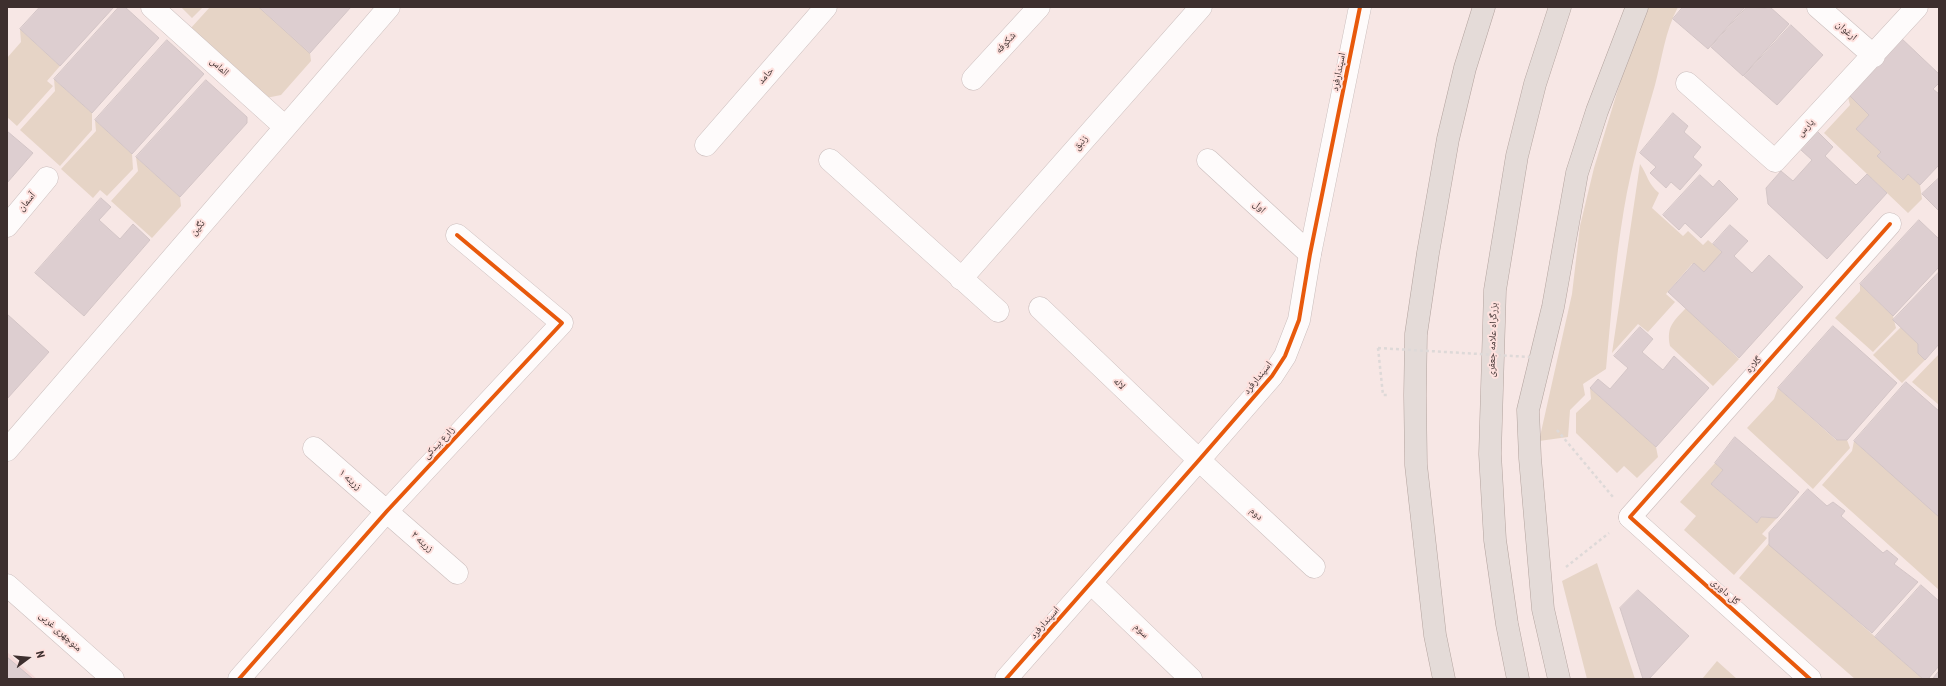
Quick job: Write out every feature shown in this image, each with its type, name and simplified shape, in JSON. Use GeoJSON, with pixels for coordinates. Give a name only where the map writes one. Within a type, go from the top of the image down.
{"type":"FeatureCollection","features":[{"type":"Feature","properties":{"kind":"highway"},"geometry":{"type":"LineString","coordinates":[[1444,679],[1435,635],[1416,465],[1416,334],[1428,253],[1448,139],[1465,68],[1484,7]]}},
{"type":"Feature","properties":{"kind":"highway","name":"بزرگراه علامه جعفری"},"geometry":{"type":"LineString","coordinates":[[1518,679],[1507,624],[1495,540],[1490,454],[1495,290],[1517,156],[1535,84],[1560,7]]}},
{"type":"Feature","properties":{"kind":"highway"},"geometry":{"type":"LineString","coordinates":[[1558,679],[1543,609],[1530,458],[1528,410],[1552,307],[1577,173],[1597,111],[1637,7]]}},
{"type":"Feature","properties":{"kind":"street","name":"الماس"},"geometry":{"type":"LineString","coordinates":[[152,7],[285,127]]}},
{"type":"Feature","properties":{"kind":"street","name":"نگین"},"geometry":{"type":"LineString","coordinates":[[7,450],[389,7]]}},
{"type":"Feature","properties":{"kind":"street","name":"حامد"},"geometry":{"type":"LineString","coordinates":[[706,146],[826,7]]}},
{"type":"Feature","properties":{"kind":"street","name":"شکوفه"},"geometry":{"type":"LineString","coordinates":[[973,79],[1039,7]]}},
{"type":"Feature","properties":{"kind":"street","name":"زنبق"},"geometry":{"type":"LineString","coordinates":[[961,279],[1201,7]]}},
{"type":"Feature","properties":{"kind":"street","name":"اسپندارفرد"},"geometry":{"type":"LineString","coordinates":[[1006,679],[1272,376],[1285,356],[1299,320],[1310,254],[1360,7]]}},
{"type":"Feature","properties":{"kind":"street","name":"ارغوان"},"geometry":{"type":"LineString","coordinates":[[1818,7],[1874,56]]}},
{"type":"Feature","properties":{"kind":"street","name":"پارس"},"geometry":{"type":"LineString","coordinates":[[1687,82],[1775,161],[1874,56],[1917,7]]}},
{"type":"Feature","properties":{"kind":"street"},"geometry":{"type":"LineString","coordinates":[[830,160],[998,311]]}},
{"type":"Feature","properties":{"kind":"street","name":"اول"},"geometry":{"type":"LineString","coordinates":[[1208,160],[1310,254]]}},
{"type":"Feature","properties":{"kind":"street","name":"آسمان"},"geometry":{"type":"LineString","coordinates":[[7,226],[47,178]]}},
{"type":"Feature","properties":{"kind":"street","name":"گلاره"},"geometry":{"type":"LineString","coordinates":[[1630,517],[1890,224]]}},
{"type":"Feature","properties":{"kind":"street","name":"زارع بیدکی"},"geometry":{"type":"LineString","coordinates":[[239,679],[387,511],[562,323],[457,235]]}},
{"type":"Feature","properties":{"kind":"street","name":"لاله"},"geometry":{"type":"LineString","coordinates":[[1040,308],[1199,460]]}},
{"type":"Feature","properties":{"kind":"street","name":"زرینه ۱"},"geometry":{"type":"LineString","coordinates":[[314,448],[387,511]]}},
{"type":"Feature","properties":{"kind":"street","name":"دوم"},"geometry":{"type":"LineString","coordinates":[[1199,460],[1314,567]]}},
{"type":"Feature","properties":{"kind":"street","name":"زرینه ۲"},"geometry":{"type":"LineString","coordinates":[[387,511],[457,574]]}},
{"type":"Feature","properties":{"kind":"street","name":"گل داوری"},"geometry":{"type":"LineString","coordinates":[[1630,517],[1810,679]]}},
{"type":"Feature","properties":{"kind":"street","name":"سوم"},"geometry":{"type":"LineString","coordinates":[[1091,583],[1191,679]]}},
{"type":"Feature","properties":{"kind":"street","name":"منوچهری غربی"},"geometry":{"type":"LineString","coordinates":[[7,585],[113,679]]}},
{"type":"Feature","properties":{"kind":"path"},"geometry":{"type":"LineString","coordinates":[[1383,395],[1378,348],[1530,357]]}},
{"type":"Feature","properties":{"kind":"path"},"geometry":{"type":"LineString","coordinates":[[1554,426],[1630,517],[1565,568]]}},
{"type":"Feature","properties":{"kind":"shaded area"},"geometry":{"type":"Polygon","coordinates":[[[181,7],[203,7],[192,18],[181,7]]]}},
{"type":"Feature","properties":{"kind":"shaded area"},"geometry":{"type":"Polygon","coordinates":[[[210,7],[259,7],[310,53],[311,61],[281,95],[266,98],[190,29],[210,7]]]}},
{"type":"Feature","properties":{"kind":"shaded area"},"geometry":{"type":"Polygon","coordinates":[[[1647,7],[1678,7],[1667,35],[1627,193],[1616,269],[1606,369],[1583,384],[1585,395],[1570,410],[1568,437],[1539,441],[1572,294],[1580,226],[1594,168],[1629,53],[1647,7]]]}},
{"type":"Feature","properties":{"kind":"shaded area"},"geometry":{"type":"Polygon","coordinates":[[[20,29],[60,66],[47,81],[53,86],[17,126],[7,117],[7,58],[21,42],[20,29]]]}},
{"type":"Feature","properties":{"kind":"shaded area"},"geometry":{"type":"Polygon","coordinates":[[[54,79],[92,113],[92,130],[60,166],[20,130],[55,91],[54,79]]]}},
{"type":"Feature","properties":{"kind":"shaded area"},"geometry":{"type":"Polygon","coordinates":[[[1847,93],[1869,115],[1856,129],[1881,152],[1878,156],[1902,180],[1908,174],[1920,185],[1922,199],[1908,213],[1824,133],[1850,105],[1847,93]]]}},
{"type":"Feature","properties":{"kind":"shaded area"},"geometry":{"type":"Polygon","coordinates":[[[95,120],[132,154],[133,169],[107,196],[100,190],[93,198],[61,169],[96,131],[95,120]]]}},
{"type":"Feature","properties":{"kind":"shaded area"},"geometry":{"type":"Polygon","coordinates":[[[136,157],[180,197],[181,206],[152,238],[111,201],[138,171],[136,157]]]}},
{"type":"Feature","properties":{"kind":"shaded area"},"geometry":{"type":"Polygon","coordinates":[[[1640,164],[1650,183],[1659,193],[1652,208],[1683,236],[1688,231],[1703,245],[1708,240],[1724,254],[1705,275],[1692,264],[1666,294],[1675,302],[1648,332],[1638,324],[1612,353],[1640,164]]]}},
{"type":"Feature","properties":{"kind":"shaded area"},"geometry":{"type":"Polygon","coordinates":[[[1860,284],[1893,316],[1896,328],[1873,352],[1835,318],[1860,291],[1860,284]]]}},
{"type":"Feature","properties":{"kind":"shaded area"},"geometry":{"type":"Polygon","coordinates":[[[1686,308],[1739,359],[1713,386],[1670,346],[1669,333],[1672,324],[1686,308]]]}},
{"type":"Feature","properties":{"kind":"shaded area"},"geometry":{"type":"Polygon","coordinates":[[[1901,327],[1918,344],[1918,353],[1925,360],[1902,383],[1873,355],[1901,327]]]}},
{"type":"Feature","properties":{"kind":"shaded area"},"geometry":{"type":"Polygon","coordinates":[[[1939,354],[1939,405],[1912,382],[1939,354]]]}},
{"type":"Feature","properties":{"kind":"shaded area"},"geometry":{"type":"Polygon","coordinates":[[[1590,388],[1656,447],[1658,457],[1637,478],[1624,466],[1617,473],[1576,433],[1576,413],[1591,399],[1590,388]]]}},
{"type":"Feature","properties":{"kind":"shaded area"},"geometry":{"type":"Polygon","coordinates":[[[1778,388],[1836,440],[1847,440],[1850,448],[1813,489],[1747,428],[1774,399],[1778,388]]]}},
{"type":"Feature","properties":{"kind":"shaded area"},"geometry":{"type":"Polygon","coordinates":[[[1854,441],[1939,516],[1939,590],[1822,485],[1852,451],[1854,441]]]}},
{"type":"Feature","properties":{"kind":"shaded area"},"geometry":{"type":"Polygon","coordinates":[[[1715,463],[1723,470],[1711,484],[1757,523],[1761,517],[1777,518],[1762,534],[1767,538],[1734,575],[1684,530],[1696,516],[1680,502],[1715,463]]]}},
{"type":"Feature","properties":{"kind":"shaded area"},"geometry":{"type":"Polygon","coordinates":[[[1769,543],[1923,679],[1855,679],[1739,578],[1769,543]]]}},
{"type":"Feature","properties":{"kind":"shaded area"},"geometry":{"type":"Polygon","coordinates":[[[1597,563],[1635,679],[1587,679],[1562,581],[1597,563]]]}},
{"type":"Feature","properties":{"kind":"shaded area"},"geometry":{"type":"Polygon","coordinates":[[[7,652],[37,679],[7,679],[7,652]]]}},
{"type":"Feature","properties":{"kind":"shaded area"},"geometry":{"type":"Polygon","coordinates":[[[1717,661],[1737,679],[1702,679],[1717,661]]]}},
{"type":"Feature","properties":{"kind":"building"},"geometry":{"type":"Polygon","coordinates":[[[40,7],[114,7],[60,66],[20,29],[40,7]]]}},
{"type":"Feature","properties":{"kind":"building"},"geometry":{"type":"Polygon","coordinates":[[[119,7],[125,7],[159,38],[92,113],[54,79],[119,7]]]}},
{"type":"Feature","properties":{"kind":"building"},"geometry":{"type":"Polygon","coordinates":[[[259,7],[351,7],[310,53],[259,7]]]}},
{"type":"Feature","properties":{"kind":"building"},"geometry":{"type":"Polygon","coordinates":[[[1683,7],[1745,7],[1708,49],[1673,19],[1683,7]]]}},
{"type":"Feature","properties":{"kind":"building"},"geometry":{"type":"Polygon","coordinates":[[[1747,7],[1770,7],[1789,24],[1743,76],[1711,47],[1747,7]]]}},
{"type":"Feature","properties":{"kind":"building"},"geometry":{"type":"Polygon","coordinates":[[[1791,25],[1823,55],[1777,105],[1744,76],[1791,25]]]}},
{"type":"Feature","properties":{"kind":"building"},"geometry":{"type":"Polygon","coordinates":[[[1900,37],[1939,74],[1939,83],[1933,89],[1939,94],[1939,165],[1920,185],[1908,174],[1903,180],[1877,156],[1881,152],[1856,129],[1869,115],[1847,93],[1900,37]]]}},
{"type":"Feature","properties":{"kind":"building"},"geometry":{"type":"Polygon","coordinates":[[[167,40],[204,74],[132,154],[95,120],[167,40]]]}},
{"type":"Feature","properties":{"kind":"building"},"geometry":{"type":"Polygon","coordinates":[[[206,80],[247,117],[247,123],[180,197],[136,157],[206,80]]]}},
{"type":"Feature","properties":{"kind":"building"},"geometry":{"type":"Polygon","coordinates":[[[1673,113],[1688,126],[1684,132],[1701,147],[1693,157],[1702,165],[1680,190],[1671,182],[1666,188],[1650,173],[1656,167],[1640,153],[1673,113]]]}},
{"type":"Feature","properties":{"kind":"building"},"geometry":{"type":"Polygon","coordinates":[[[7,131],[33,153],[7,183],[7,131]]]}},
{"type":"Feature","properties":{"kind":"building"},"geometry":{"type":"Polygon","coordinates":[[[1818,132],[1833,147],[1825,156],[1856,185],[1867,174],[1887,193],[1827,259],[1768,204],[1766,188],[1781,171],[1793,181],[1812,160],[1801,150],[1818,132]]]}},
{"type":"Feature","properties":{"kind":"building"},"geometry":{"type":"Polygon","coordinates":[[[1700,175],[1713,187],[1719,180],[1738,199],[1701,238],[1685,223],[1679,230],[1663,215],[1700,175]]]}},
{"type":"Feature","properties":{"kind":"building"},"geometry":{"type":"Polygon","coordinates":[[[1939,178],[1939,211],[1922,194],[1939,178]]]}},
{"type":"Feature","properties":{"kind":"building"},"geometry":{"type":"Polygon","coordinates":[[[101,198],[111,207],[99,220],[120,239],[133,224],[150,240],[84,316],[35,273],[101,198]]]}},
{"type":"Feature","properties":{"kind":"building"},"geometry":{"type":"Polygon","coordinates":[[[1919,220],[1939,239],[1939,267],[1893,316],[1860,284],[1919,220]]]}},
{"type":"Feature","properties":{"kind":"building"},"geometry":{"type":"Polygon","coordinates":[[[1730,225],[1748,241],[1734,256],[1752,273],[1769,255],[1803,287],[1739,358],[1668,292],[1694,263],[1704,272],[1722,252],[1713,244],[1730,225]]]}},
{"type":"Feature","properties":{"kind":"building"},"geometry":{"type":"Polygon","coordinates":[[[1939,272],[1939,344],[1925,360],[1918,353],[1918,344],[1893,320],[1939,272]]]}},
{"type":"Feature","properties":{"kind":"building"},"geometry":{"type":"Polygon","coordinates":[[[7,314],[49,352],[7,399],[7,314]]]}},
{"type":"Feature","properties":{"kind":"building"},"geometry":{"type":"Polygon","coordinates":[[[1833,326],[1897,383],[1847,440],[1837,440],[1778,388],[1833,326]]]}},
{"type":"Feature","properties":{"kind":"building"},"geometry":{"type":"Polygon","coordinates":[[[1640,327],[1653,339],[1642,352],[1663,370],[1674,356],[1709,388],[1656,447],[1590,388],[1598,379],[1610,389],[1628,368],[1614,356],[1640,327]]]}},
{"type":"Feature","properties":{"kind":"building"},"geometry":{"type":"Polygon","coordinates":[[[1906,382],[1939,411],[1939,517],[1854,441],[1906,382]]]}},
{"type":"Feature","properties":{"kind":"building"},"geometry":{"type":"Polygon","coordinates":[[[1735,437],[1799,492],[1777,518],[1761,517],[1757,523],[1711,484],[1723,470],[1715,463],[1735,437]]]}},
{"type":"Feature","properties":{"kind":"building"},"geometry":{"type":"Polygon","coordinates":[[[1808,489],[1827,506],[1833,502],[1845,511],[1841,516],[1883,553],[1887,550],[1898,559],[1894,564],[1918,582],[1872,633],[1769,545],[1769,533],[1808,489]]]}},
{"type":"Feature","properties":{"kind":"building"},"geometry":{"type":"Polygon","coordinates":[[[1921,585],[1939,601],[1939,666],[1928,679],[1923,679],[1875,637],[1921,585]]]}},
{"type":"Feature","properties":{"kind":"building"},"geometry":{"type":"Polygon","coordinates":[[[1638,590],[1689,636],[1649,679],[1643,679],[1620,608],[1638,590]]]}},
{"type":"Feature","properties":{"kind":"building"},"geometry":{"type":"Polygon","coordinates":[[[7,657],[33,679],[7,679],[7,657]]]}},
{"type":"Feature","properties":{"kind":"building"},"geometry":{"type":"Polygon","coordinates":[[[1939,671],[1939,679],[1933,679],[1934,677],[1939,671]]]}},
{"type":"Feature","properties":{"kind":"cycle path"},"geometry":{"type":"LineString","coordinates":[[1006,679],[1272,376],[1285,356],[1299,320],[1310,254],[1360,7]]}},
{"type":"Feature","properties":{"kind":"cycle path"},"geometry":{"type":"LineString","coordinates":[[1810,679],[1630,517],[1890,224]]}},
{"type":"Feature","properties":{"kind":"cycle path"},"geometry":{"type":"LineString","coordinates":[[239,679],[387,511],[562,323],[457,235]]}}]}
